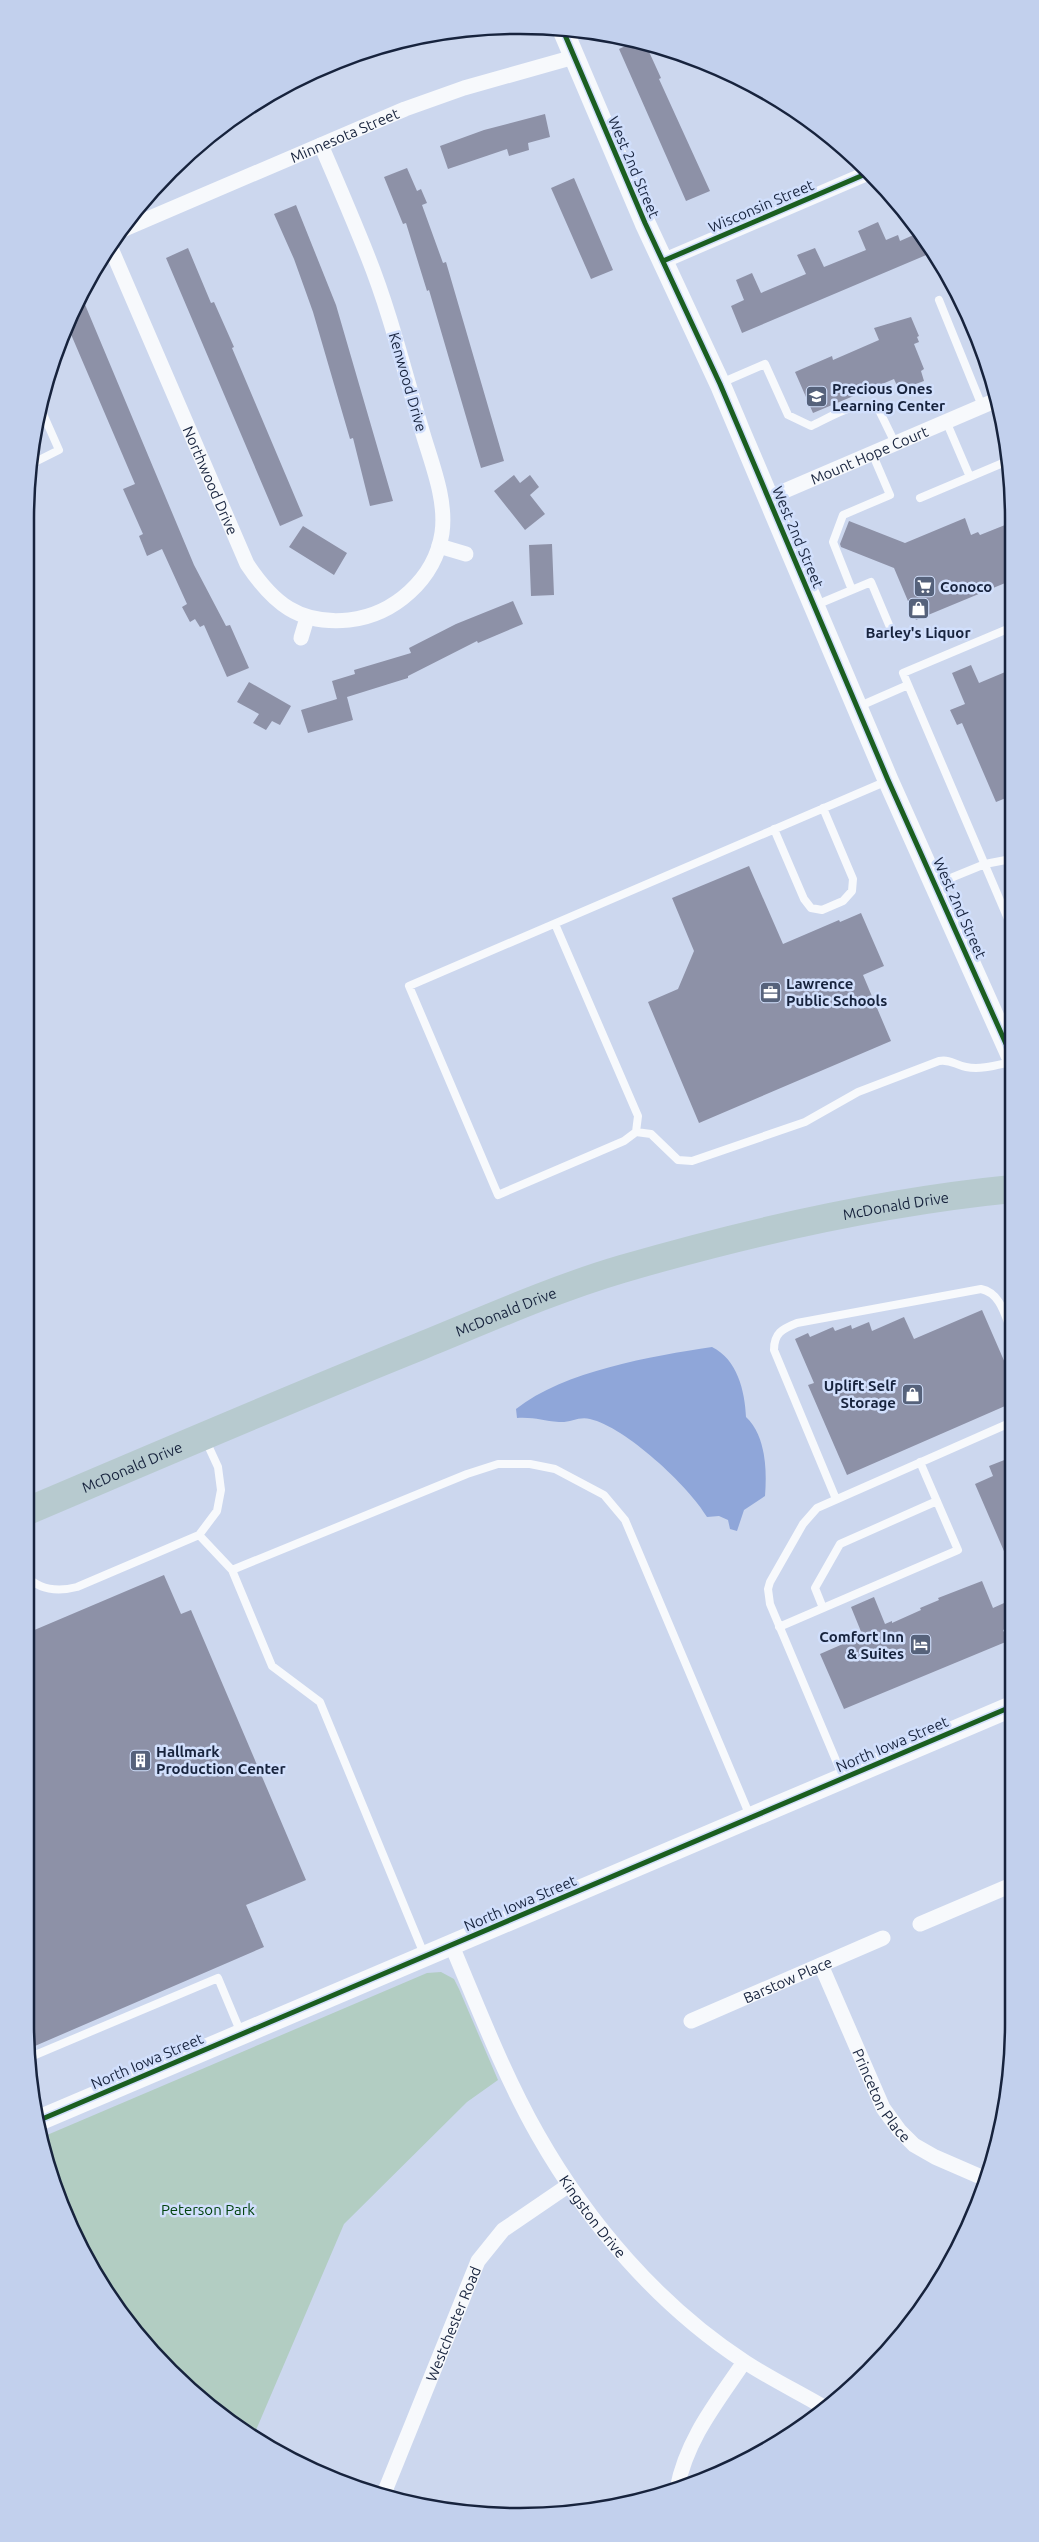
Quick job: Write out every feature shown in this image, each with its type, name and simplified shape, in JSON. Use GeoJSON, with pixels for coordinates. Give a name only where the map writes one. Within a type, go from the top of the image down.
{"type":"FeatureCollection","features":[{"type":"Feature","properties":{"kind":"highway","name":"McDonald Drive"},"geometry":{"type":"LineString","coordinates":[[34,1508],[506,1312],[620,1269],[792,1225],[870,1210],[1005,1190]]}},
{"type":"Feature","properties":{"kind":"street","name":"West 2nd Street"},"geometry":{"type":"LineString","coordinates":[[565,36],[663,261],[720,384],[888,780],[1005,1041]]}},
{"type":"Feature","properties":{"kind":"street","name":"Minnesota Street"},"geometry":{"type":"LineString","coordinates":[[133,225],[406,109],[464,88],[574,57]]}},
{"type":"Feature","properties":{"kind":"street","name":"Kenwood Drive"},"geometry":{"type":"LineString","coordinates":[[321,145],[368,258],[393,328],[437,484],[443,516],[439,546],[428,570],[416,586],[402,599],[386,609]]}},
{"type":"Feature","properties":{"kind":"street","name":"Wisconsin Street"},"geometry":{"type":"LineString","coordinates":[[663,261],[862,175]]}},
{"type":"Feature","properties":{"kind":"street","name":"Northwood Drive"},"geometry":{"type":"LineString","coordinates":[[113,254],[246,564],[263,588],[284,606],[307,618],[326,621],[349,620],[370,616],[386,609]]}},
{"type":"Feature","properties":{"kind":"street","name":"Mount Hope Court"},"geometry":{"type":"LineString","coordinates":[[768,498],[991,402]]}},
{"type":"Feature","properties":{"kind":"street"},"geometry":{"type":"LineString","coordinates":[[439,546],[466,554]]}},
{"type":"Feature","properties":{"kind":"street"},"geometry":{"type":"LineString","coordinates":[[301,638],[307,618]]}},
{"type":"Feature","properties":{"kind":"street","name":"North Iowa Street"},"geometry":{"type":"LineString","coordinates":[[43,2118],[1005,1709]]}},
{"type":"Feature","properties":{"kind":"street"},"geometry":{"type":"LineString","coordinates":[[920,1924],[1005,1888]]}},
{"type":"Feature","properties":{"kind":"street","name":"Barstow Place"},"geometry":{"type":"LineString","coordinates":[[691,2021],[883,1938]]}},
{"type":"Feature","properties":{"kind":"street","name":"Kingston Drive"},"geometry":{"type":"LineString","coordinates":[[452,1946],[507,2075],[538,2135],[568,2185],[623,2255],[661,2293],[744,2362],[819,2405]]}},
{"type":"Feature","properties":{"kind":"street","name":"Princeton Place"},"geometry":{"type":"LineString","coordinates":[[821,1965],[883,2108],[899,2130],[914,2146],[934,2157],[980,2177]]}},
{"type":"Feature","properties":{"kind":"street","name":"Westchester Road"},"geometry":{"type":"LineString","coordinates":[[386,2489],[478,2261],[503,2230],[568,2185]]}},
{"type":"Feature","properties":{"kind":"street"},"geometry":{"type":"LineString","coordinates":[[679,2481],[680,2474],[696,2435],[744,2362]]}},
{"type":"Feature","properties":{"kind":"lane"},"geometry":{"type":"LineString","coordinates":[[939,300],[982,406]]}},
{"type":"Feature","properties":{"kind":"lane"},"geometry":{"type":"LineString","coordinates":[[720,384],[766,364],[788,416],[811,426],[860,405],[870,405],[878,408],[895,443]]}},
{"type":"Feature","properties":{"kind":"lane"},"geometry":{"type":"LineString","coordinates":[[38,461],[59,450],[45,418]]}},
{"type":"Feature","properties":{"kind":"lane"},"geometry":{"type":"LineString","coordinates":[[946,421],[970,477]]}},
{"type":"Feature","properties":{"kind":"lane"},"geometry":{"type":"LineString","coordinates":[[852,590],[832,542],[843,515],[890,495],[872,453]]}},
{"type":"Feature","properties":{"kind":"lane"},"geometry":{"type":"LineString","coordinates":[[920,498],[1002,464]]}},
{"type":"Feature","properties":{"kind":"lane"},"geometry":{"type":"LineString","coordinates":[[814,606],[871,582],[892,632]]}},
{"type":"Feature","properties":{"kind":"lane"},"geometry":{"type":"LineString","coordinates":[[1005,630],[903,673],[1005,912]]}},
{"type":"Feature","properties":{"kind":"lane"},"geometry":{"type":"LineString","coordinates":[[858,707],[908,686]]}},
{"type":"Feature","properties":{"kind":"lane"},"geometry":{"type":"LineString","coordinates":[[888,780],[409,986],[498,1194],[624,1141],[636,1132],[650,1134],[678,1160],[692,1160],[805,1122],[858,1092],[939,1061],[950,1059],[965,1067],[983,1067],[1005,1063]]}},
{"type":"Feature","properties":{"kind":"lane"},"geometry":{"type":"LineString","coordinates":[[774,829],[804,899],[811,908],[822,910],[843,901],[852,891],[853,879],[823,808]]}},
{"type":"Feature","properties":{"kind":"lane"},"geometry":{"type":"LineString","coordinates":[[936,884],[984,864],[1005,860]]}},
{"type":"Feature","properties":{"kind":"lane"},"geometry":{"type":"LineString","coordinates":[[555,924],[638,1116],[636,1132]]}},
{"type":"Feature","properties":{"kind":"lane"},"geometry":{"type":"LineString","coordinates":[[836,1499],[774,1350],[774,1339],[778,1332],[797,1323],[981,1289],[989,1291],[997,1298],[1005,1317]]}},
{"type":"Feature","properties":{"kind":"lane"},"geometry":{"type":"LineString","coordinates":[[844,1778],[779,1627],[768,1596],[770,1582],[808,1516],[817,1508],[1005,1425]]}},
{"type":"Feature","properties":{"kind":"lane"},"geometry":{"type":"LineString","coordinates":[[34,1581],[42,1587],[59,1592],[77,1588],[199,1535],[217,1511],[221,1490],[218,1467],[204,1436]]}},
{"type":"Feature","properties":{"kind":"lane"},"geometry":{"type":"LineString","coordinates":[[779,1627],[958,1550],[920,1462]]}},
{"type":"Feature","properties":{"kind":"lane"},"geometry":{"type":"LineString","coordinates":[[232,1570],[467,1474],[498,1464],[530,1464],[555,1469],[604,1496],[625,1520],[751,1818]]}},
{"type":"Feature","properties":{"kind":"lane"},"geometry":{"type":"LineString","coordinates":[[823,1608],[815,1588],[840,1544],[937,1501]]}},
{"type":"Feature","properties":{"kind":"lane"},"geometry":{"type":"LineString","coordinates":[[199,1535],[232,1570],[272,1666],[320,1702],[425,1957]]}},
{"type":"Feature","properties":{"kind":"lane"},"geometry":{"type":"LineString","coordinates":[[35,2055],[218,1978],[242,2034]]}},
{"type":"Feature","properties":{"kind":"green space","name":"Peterson Park"},"geometry":{"type":"Polygon","coordinates":[[[441,1972],[454,1979],[498,2080],[467,2102],[344,2224],[256,2430],[199,2388],[154,2343],[134,2318],[99,2265],[84,2237],[60,2179],[47,2135],[427,1973],[441,1972]]]}},
{"type":"Feature","properties":{"kind":"water"},"geometry":{"type":"Polygon","coordinates":[[[712,1347],[728,1359],[738,1377],[744,1397],[746,1417],[758,1434],[764,1454],[765,1496],[744,1510],[737,1531],[730,1529],[728,1520],[719,1516],[707,1517],[686,1490],[655,1459],[621,1433],[604,1424],[586,1418],[553,1422],[517,1418],[516,1409],[536,1396],[583,1375],[663,1355],[712,1347]]]}},
{"type":"Feature","properties":{"kind":"building"},"geometry":{"type":"Polygon","coordinates":[[[626,46],[649,51],[661,78],[659,79],[710,191],[686,201],[619,49],[626,46]]]}},
{"type":"Feature","properties":{"kind":"building"},"geometry":{"type":"Polygon","coordinates":[[[545,114],[550,137],[528,143],[529,150],[509,156],[507,149],[448,169],[440,146],[484,130],[545,114]]]}},
{"type":"Feature","properties":{"kind":"building"},"geometry":{"type":"Polygon","coordinates":[[[407,168],[417,191],[421,189],[427,203],[422,205],[443,263],[446,262],[504,461],[481,468],[429,290],[427,291],[406,223],[403,224],[384,177],[407,168]]]}},
{"type":"Feature","properties":{"kind":"building"},"geometry":{"type":"Polygon","coordinates":[[[574,178],[613,270],[591,279],[551,188],[574,178]]]}},
{"type":"Feature","properties":{"kind":"building"},"geometry":{"type":"Polygon","coordinates":[[[296,205],[336,305],[393,501],[370,506],[353,438],[350,439],[313,312],[294,259],[274,214],[296,205]]]}},
{"type":"Feature","properties":{"kind":"building"},"geometry":{"type":"Polygon","coordinates":[[[878,222],[886,240],[898,235],[900,241],[913,235],[926,255],[742,333],[731,306],[744,300],[736,280],[752,273],[761,293],[806,274],[797,255],[815,248],[824,267],[866,250],[858,231],[878,222]]]}},
{"type":"Feature","properties":{"kind":"building"},"geometry":{"type":"Polygon","coordinates":[[[188,248],[211,303],[214,302],[234,347],[232,348],[303,516],[280,526],[166,258],[188,248]]]}},
{"type":"Feature","properties":{"kind":"building"},"geometry":{"type":"Polygon","coordinates":[[[85,304],[194,565],[226,626],[230,625],[249,668],[227,677],[204,625],[200,627],[195,619],[190,622],[182,607],[187,604],[162,549],[147,556],[139,536],[143,534],[123,489],[135,484],[71,334],[85,304]]]}},
{"type":"Feature","properties":{"kind":"building"},"geometry":{"type":"Polygon","coordinates":[[[911,317],[919,336],[917,337],[919,342],[914,344],[924,369],[921,371],[924,381],[899,390],[894,379],[813,413],[795,372],[832,356],[833,360],[879,340],[874,328],[911,317]]]}},
{"type":"Feature","properties":{"kind":"building"},"geometry":{"type":"Polygon","coordinates":[[[514,475],[520,483],[530,475],[539,487],[530,495],[545,514],[525,530],[494,491],[514,475]]]}},
{"type":"Feature","properties":{"kind":"building"},"geometry":{"type":"Polygon","coordinates":[[[965,518],[971,535],[978,532],[980,535],[1005,525],[1005,583],[916,620],[894,568],[841,547],[840,544],[849,521],[905,543],[965,518]]]}},
{"type":"Feature","properties":{"kind":"building"},"geometry":{"type":"Polygon","coordinates":[[[303,526],[347,553],[334,575],[289,547],[303,526]]]}},
{"type":"Feature","properties":{"kind":"building"},"geometry":{"type":"Polygon","coordinates":[[[552,544],[554,595],[531,596],[529,545],[552,544]]]}},
{"type":"Feature","properties":{"kind":"building"},"geometry":{"type":"Polygon","coordinates":[[[513,601],[523,624],[478,643],[477,641],[408,676],[408,678],[347,697],[353,720],[308,733],[301,710],[337,699],[332,681],[355,674],[354,670],[411,653],[409,648],[456,624],[513,601]]]}},
{"type":"Feature","properties":{"kind":"building"},"geometry":{"type":"Polygon","coordinates":[[[971,665],[979,683],[1005,672],[1005,798],[996,802],[962,723],[957,725],[950,710],[965,704],[952,673],[971,665]]]}},
{"type":"Feature","properties":{"kind":"building"},"geometry":{"type":"Polygon","coordinates":[[[249,682],[291,706],[280,725],[272,721],[266,730],[253,723],[259,714],[237,702],[249,682]]]}},
{"type":"Feature","properties":{"kind":"building","name":"Lawrence Public Schools"},"geometry":{"type":"Polygon","coordinates":[[[749,866],[783,944],[839,920],[840,922],[861,913],[884,966],[863,975],[891,1041],[699,1123],[648,1002],[678,989],[694,951],[672,898],[749,866]]]}},
{"type":"Feature","properties":{"kind":"building","name":"Uplift Self Storage"},"geometry":{"type":"Polygon","coordinates":[[[982,1310],[1005,1363],[1005,1406],[847,1475],[808,1385],[814,1383],[795,1339],[808,1333],[810,1337],[833,1327],[835,1331],[851,1325],[852,1329],[869,1322],[872,1331],[904,1317],[914,1339],[982,1310]]]}},
{"type":"Feature","properties":{"kind":"building"},"geometry":{"type":"Polygon","coordinates":[[[1005,1460],[1005,1553],[975,1484],[993,1476],[989,1466],[1005,1460]]]}},
{"type":"Feature","properties":{"kind":"building","name":"Hallmark Production Center"},"geometry":{"type":"Polygon","coordinates":[[[164,1575],[181,1614],[191,1610],[306,1880],[246,1905],[264,1947],[35,2046],[34,2022],[34,1630],[164,1575]]]}},
{"type":"Feature","properties":{"kind":"building","name":"Comfort Inn & Suites"},"geometry":{"type":"Polygon","coordinates":[[[982,1581],[993,1608],[1005,1603],[1005,1629],[1003,1630],[1005,1642],[844,1709],[820,1654],[862,1634],[851,1607],[874,1597],[885,1624],[892,1621],[892,1623],[921,1610],[920,1608],[939,1600],[938,1598],[982,1581]]]}},
{"type":"Feature","properties":{"kind":"cycle path"},"geometry":{"type":"LineString","coordinates":[[566,36],[645,223],[720,384],[888,780],[1005,1042]]}},
{"type":"Feature","properties":{"kind":"cycle path"},"geometry":{"type":"LineString","coordinates":[[663,261],[862,175]]}},
{"type":"Feature","properties":{"kind":"cycle path"},"geometry":{"type":"LineString","coordinates":[[43,2118],[1005,1709]]}},
{"type":"Feature","properties":{"kind":"place","name":"Precious Ones Learning Center"},"geometry":{"type":"Point","coordinates":[816,397]}},
{"type":"Feature","properties":{"kind":"place","name":"Conoco"},"geometry":{"type":"Point","coordinates":[924,586]}},
{"type":"Feature","properties":{"kind":"place","name":"Barley's Liquor"},"geometry":{"type":"Point","coordinates":[918,609]}},
{"type":"Feature","properties":{"kind":"place","name":"Lawrence Public Schools"},"geometry":{"type":"Point","coordinates":[770,992]}},
{"type":"Feature","properties":{"kind":"place","name":"Uplift Self Storage"},"geometry":{"type":"Point","coordinates":[912,1394]}},
{"type":"Feature","properties":{"kind":"place","name":"Comfort Inn & Suites"},"geometry":{"type":"Point","coordinates":[920,1645]}},
{"type":"Feature","properties":{"kind":"place","name":"Hallmark Production Center"},"geometry":{"type":"Point","coordinates":[140,1760]}}]}
